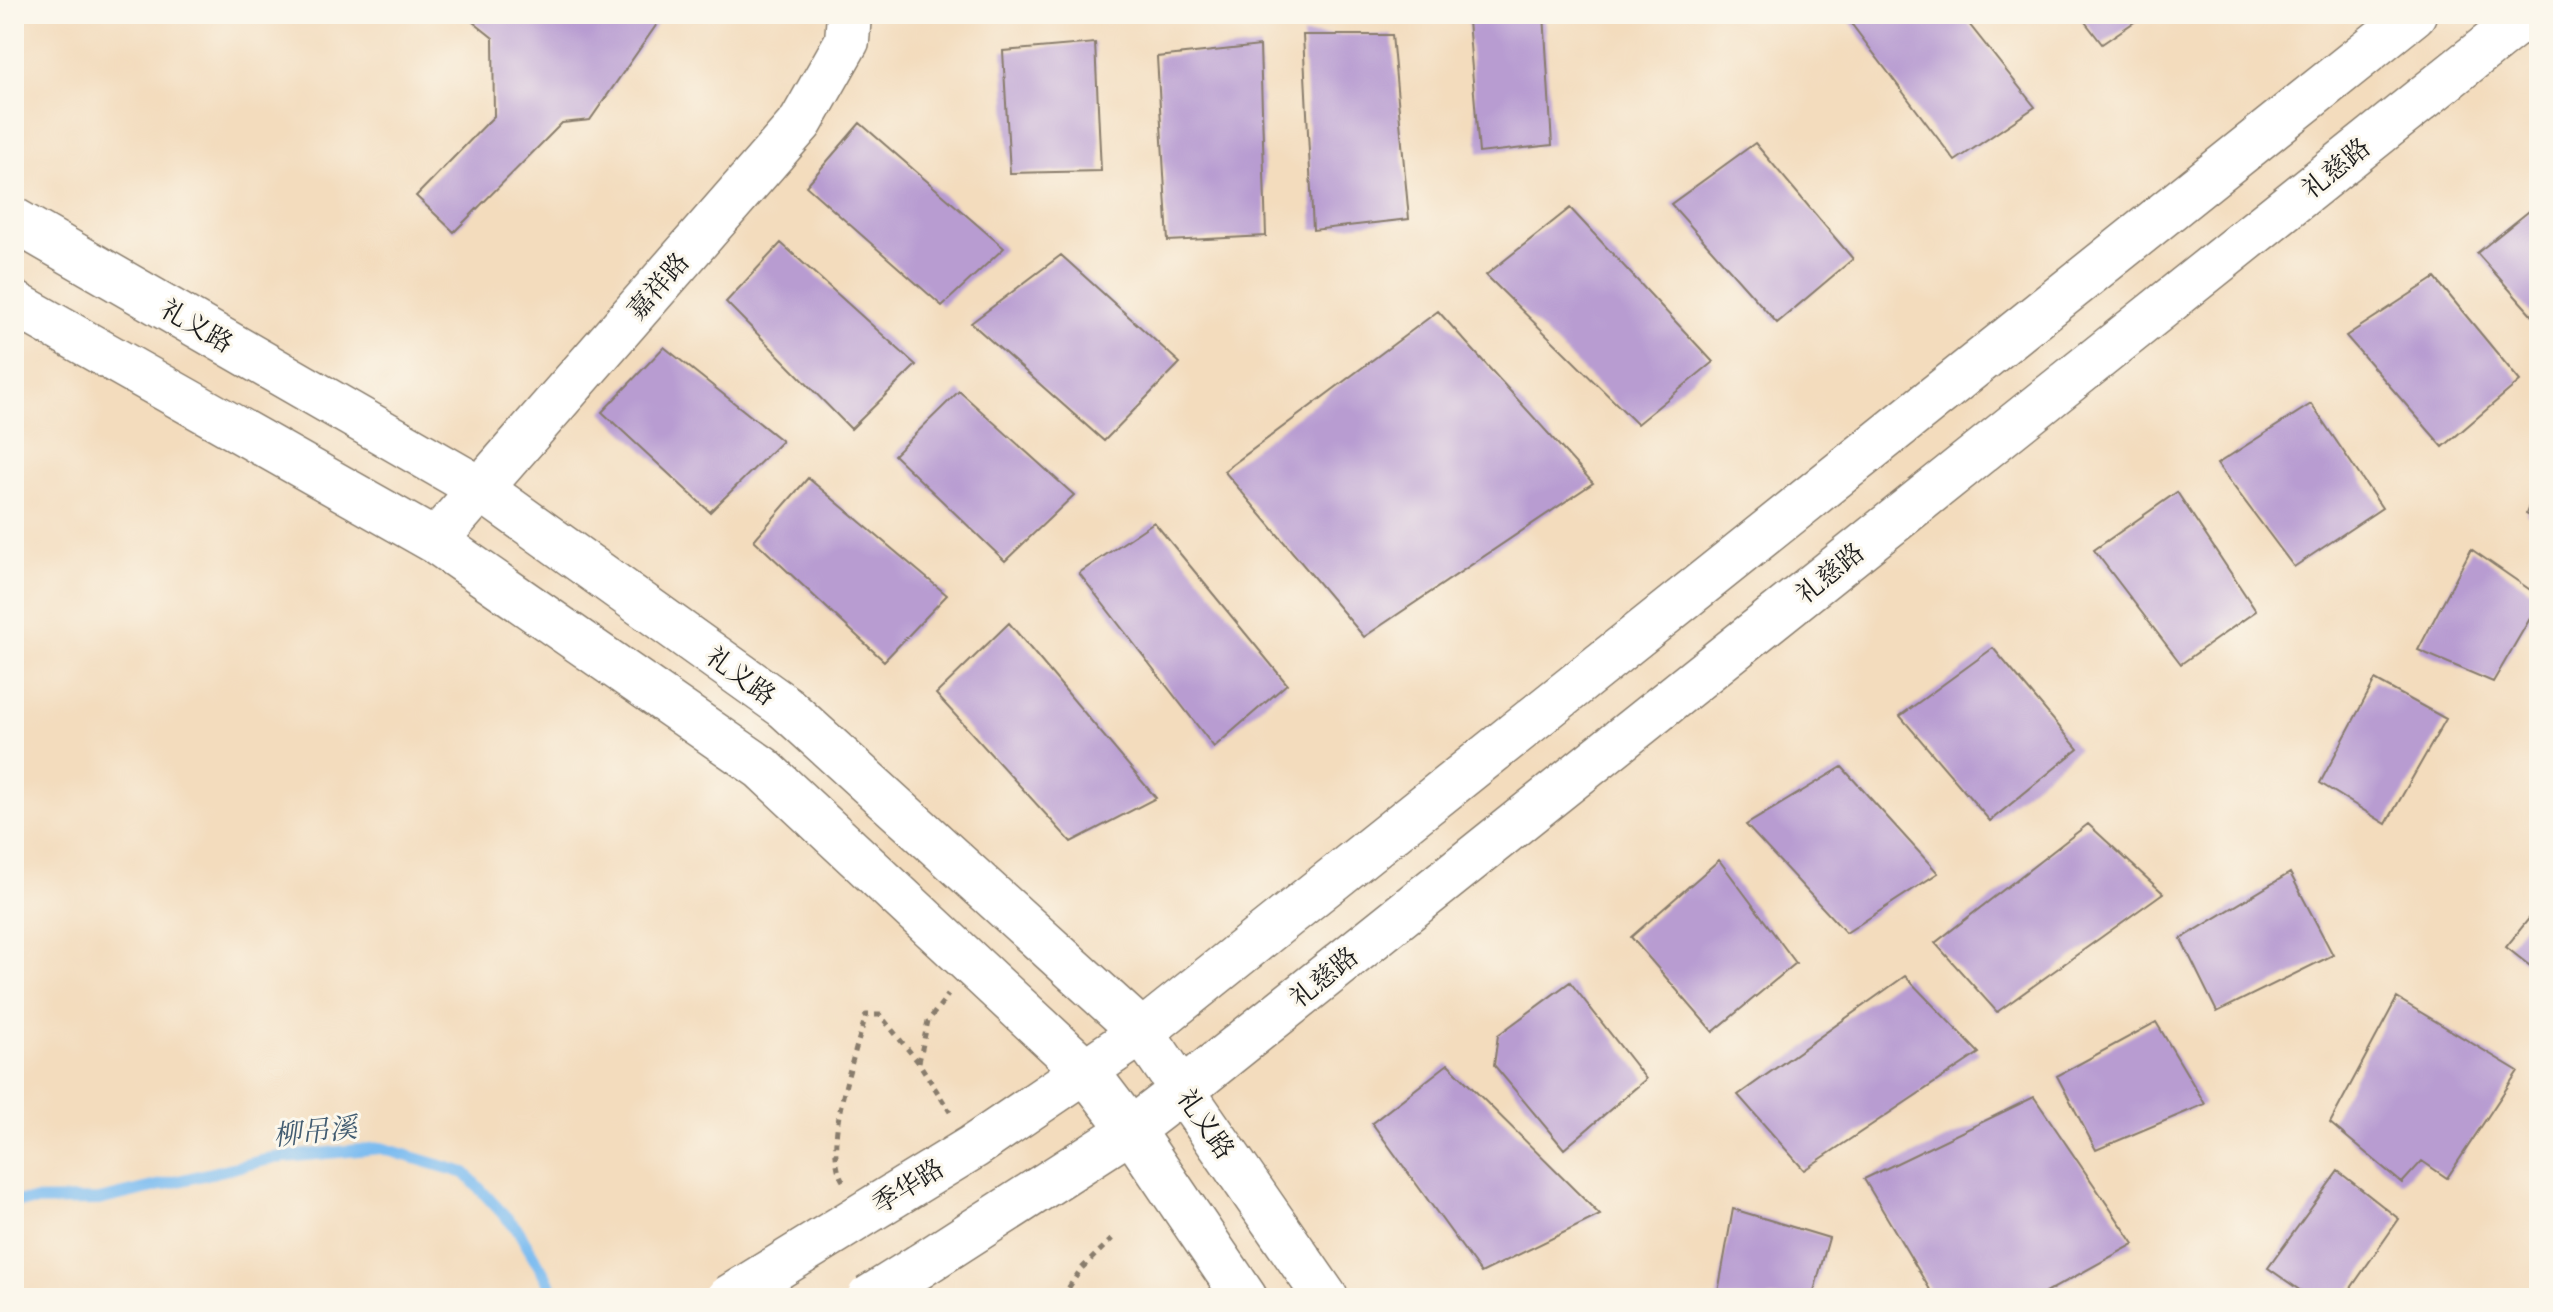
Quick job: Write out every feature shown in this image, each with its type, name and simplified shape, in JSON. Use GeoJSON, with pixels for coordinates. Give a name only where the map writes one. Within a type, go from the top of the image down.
{"type":"FeatureCollection","features":[{"type":"Feature","properties":{"kind":"main road","name":"嘉祥路"},"geometry":{"type":"LineString","coordinates":[[435,541],[801,122],[847,41],[849,14]]}},
{"type":"Feature","properties":{"kind":"main road"},"geometry":{"type":"LineString","coordinates":[[1086,1071],[1142,1032],[2414,14]]}},
{"type":"Feature","properties":{"kind":"main road","name":"礼慈路"},"geometry":{"type":"LineString","coordinates":[[1131,1130],[2528,14]]}},
{"type":"Feature","properties":{"kind":"main road","name":"礼义路"},"geometry":{"type":"LineString","coordinates":[[14,220],[481,489],[785,707],[1142,1032],[1326,1298]]}},
{"type":"Feature","properties":{"kind":"main road"},"geometry":{"type":"LineString","coordinates":[[14,303],[435,541],[762,768],[1086,1071],[1131,1130],[1245,1298]]}},
{"type":"Feature","properties":{"kind":"main road","name":"季华路"},"geometry":{"type":"LineString","coordinates":[[728,1298],[863,1194],[973,1147],[1086,1071]]}},
{"type":"Feature","properties":{"kind":"main road"},"geometry":{"type":"LineString","coordinates":[[869,1298],[1131,1130]]}},
{"type":"Feature","properties":{"kind":"path"},"geometry":{"type":"LineString","coordinates":[[919,1063],[928,1021],[971,965]]}},
{"type":"Feature","properties":{"kind":"path"},"geometry":{"type":"LineString","coordinates":[[863,1194],[838,1172],[836,1126],[866,1015],[880,1015],[919,1063],[973,1147]]}},
{"type":"Feature","properties":{"kind":"path"},"geometry":{"type":"LineString","coordinates":[[1062,1298],[1081,1269],[1116,1235]]}},
{"type":"Feature","properties":{"kind":"building"},"geometry":{"type":"Polygon","coordinates":[[[463,14],[664,14],[590,120],[562,123],[454,232],[416,196],[494,116],[493,38],[463,14]]]}},
{"type":"Feature","properties":{"kind":"building"},"geometry":{"type":"Polygon","coordinates":[[[1544,14],[1552,145],[1479,153],[1468,21],[1544,14]]]}},
{"type":"Feature","properties":{"kind":"building"},"geometry":{"type":"Polygon","coordinates":[[[1844,14],[1961,14],[2035,107],[1955,161],[1844,14]]]}},
{"type":"Feature","properties":{"kind":"building"},"geometry":{"type":"Polygon","coordinates":[[[2079,14],[2146,14],[2102,44],[2079,14]]]}},
{"type":"Feature","properties":{"kind":"building"},"geometry":{"type":"Polygon","coordinates":[[[1303,35],[1392,35],[1409,219],[1313,230],[1303,35]]]}},
{"type":"Feature","properties":{"kind":"building"},"geometry":{"type":"Polygon","coordinates":[[[1095,43],[1101,171],[1010,173],[1003,51],[1095,43]]]}},
{"type":"Feature","properties":{"kind":"building"},"geometry":{"type":"Polygon","coordinates":[[[1260,46],[1266,236],[1168,241],[1157,57],[1260,46]]]}},
{"type":"Feature","properties":{"kind":"building"},"geometry":{"type":"Polygon","coordinates":[[[860,123],[1004,248],[942,306],[806,186],[860,123]]]}},
{"type":"Feature","properties":{"kind":"building"},"geometry":{"type":"Polygon","coordinates":[[[1755,143],[1853,259],[1777,323],[1671,204],[1755,143]]]}},
{"type":"Feature","properties":{"kind":"building"},"geometry":{"type":"Polygon","coordinates":[[[2539,203],[2539,323],[2477,253],[2539,203]]]}},
{"type":"Feature","properties":{"kind":"building"},"geometry":{"type":"Polygon","coordinates":[[[1570,208],[1713,362],[1637,424],[1486,275],[1570,208]]]}},
{"type":"Feature","properties":{"kind":"building"},"geometry":{"type":"Polygon","coordinates":[[[781,243],[916,365],[851,429],[726,302],[781,243]]]}},
{"type":"Feature","properties":{"kind":"building"},"geometry":{"type":"Polygon","coordinates":[[[1061,255],[1180,363],[1104,441],[971,323],[1061,255]]]}},
{"type":"Feature","properties":{"kind":"building"},"geometry":{"type":"Polygon","coordinates":[[[2435,278],[2520,381],[2443,447],[2346,336],[2435,278]]]}},
{"type":"Feature","properties":{"kind":"building"},"geometry":{"type":"Polygon","coordinates":[[[1438,311],[1593,483],[1364,637],[1224,471],[1438,311]]]}},
{"type":"Feature","properties":{"kind":"building"},"geometry":{"type":"Polygon","coordinates":[[[664,347],[782,441],[710,512],[602,412],[664,347]]]}},
{"type":"Feature","properties":{"kind":"building"},"geometry":{"type":"Polygon","coordinates":[[[959,391],[1074,495],[1005,561],[894,455],[959,391]]]}},
{"type":"Feature","properties":{"kind":"building"},"geometry":{"type":"Polygon","coordinates":[[[2311,404],[2382,508],[2294,567],[2217,464],[2311,404]]]}},
{"type":"Feature","properties":{"kind":"building"},"geometry":{"type":"Polygon","coordinates":[[[808,478],[947,595],[884,661],[754,540],[808,478]]]}},
{"type":"Feature","properties":{"kind":"building"},"geometry":{"type":"Polygon","coordinates":[[[2539,480],[2539,521],[2526,514],[2539,480]]]}},
{"type":"Feature","properties":{"kind":"building"},"geometry":{"type":"Polygon","coordinates":[[[2177,492],[2256,611],[2181,664],[2094,550],[2177,492]]]}},
{"type":"Feature","properties":{"kind":"building"},"geometry":{"type":"Polygon","coordinates":[[[1154,522],[1287,684],[1214,747],[1079,573],[1154,522]]]}},
{"type":"Feature","properties":{"kind":"building"},"geometry":{"type":"Polygon","coordinates":[[[2471,549],[2539,596],[2539,603],[2493,682],[2418,650],[2471,549]]]}},
{"type":"Feature","properties":{"kind":"building"},"geometry":{"type":"Polygon","coordinates":[[[1009,623],[1156,798],[1071,842],[936,694],[1009,623]]]}},
{"type":"Feature","properties":{"kind":"building"},"geometry":{"type":"Polygon","coordinates":[[[1993,648],[2078,749],[1990,821],[1900,716],[1993,648]]]}},
{"type":"Feature","properties":{"kind":"building"},"geometry":{"type":"Polygon","coordinates":[[[2375,680],[2446,719],[2386,824],[2320,783],[2375,680]]]}},
{"type":"Feature","properties":{"kind":"building"},"geometry":{"type":"Polygon","coordinates":[[[1842,767],[1938,873],[1846,933],[1746,825],[1842,767]]]}},
{"type":"Feature","properties":{"kind":"building"},"geometry":{"type":"Polygon","coordinates":[[[2088,824],[2163,893],[1997,1012],[1935,943],[2088,824]]]}},
{"type":"Feature","properties":{"kind":"building"},"geometry":{"type":"Polygon","coordinates":[[[1719,860],[1796,963],[1713,1032],[1631,937],[1719,860]]]}},
{"type":"Feature","properties":{"kind":"building"},"geometry":{"type":"Polygon","coordinates":[[[2290,873],[2333,955],[2217,1012],[2181,939],[2290,873]]]}},
{"type":"Feature","properties":{"kind":"building"},"geometry":{"type":"Polygon","coordinates":[[[2539,906],[2539,973],[2506,947],[2539,906]]]}},
{"type":"Feature","properties":{"kind":"building"},"geometry":{"type":"Polygon","coordinates":[[[1905,976],[1979,1053],[1804,1170],[1738,1095],[1905,976]]]}},
{"type":"Feature","properties":{"kind":"building"},"geometry":{"type":"Polygon","coordinates":[[[1570,982],[1646,1079],[1564,1149],[1494,1065],[1498,1035],[1570,982]]]}},
{"type":"Feature","properties":{"kind":"building"},"geometry":{"type":"Polygon","coordinates":[[[2397,998],[2518,1071],[2447,1178],[2422,1161],[2402,1183],[2330,1123],[2397,998]]]}},
{"type":"Feature","properties":{"kind":"building"},"geometry":{"type":"Polygon","coordinates":[[[2156,1022],[2205,1104],[2096,1150],[2057,1076],[2156,1022]]]}},
{"type":"Feature","properties":{"kind":"building"},"geometry":{"type":"Polygon","coordinates":[[[1448,1064],[1600,1215],[1481,1273],[1372,1123],[1448,1064]]]}},
{"type":"Feature","properties":{"kind":"building"},"geometry":{"type":"Polygon","coordinates":[[[2034,1097],[2134,1244],[2036,1298],[1935,1298],[1864,1179],[2034,1097]]]}},
{"type":"Feature","properties":{"kind":"building"},"geometry":{"type":"Polygon","coordinates":[[[2338,1171],[2399,1219],[2344,1298],[2311,1298],[2268,1268],[2338,1171]]]}},
{"type":"Feature","properties":{"kind":"building"},"geometry":{"type":"Polygon","coordinates":[[[1733,1209],[1829,1238],[1812,1298],[1717,1298],[1733,1209]]]}},
{"type":"Feature","properties":{"kind":"waterway","name":"柳吊溪"},"geometry":{"type":"LineString","coordinates":[[14,1201],[99,1200],[274,1158],[381,1148],[465,1173],[518,1230],[558,1298]]}}]}
